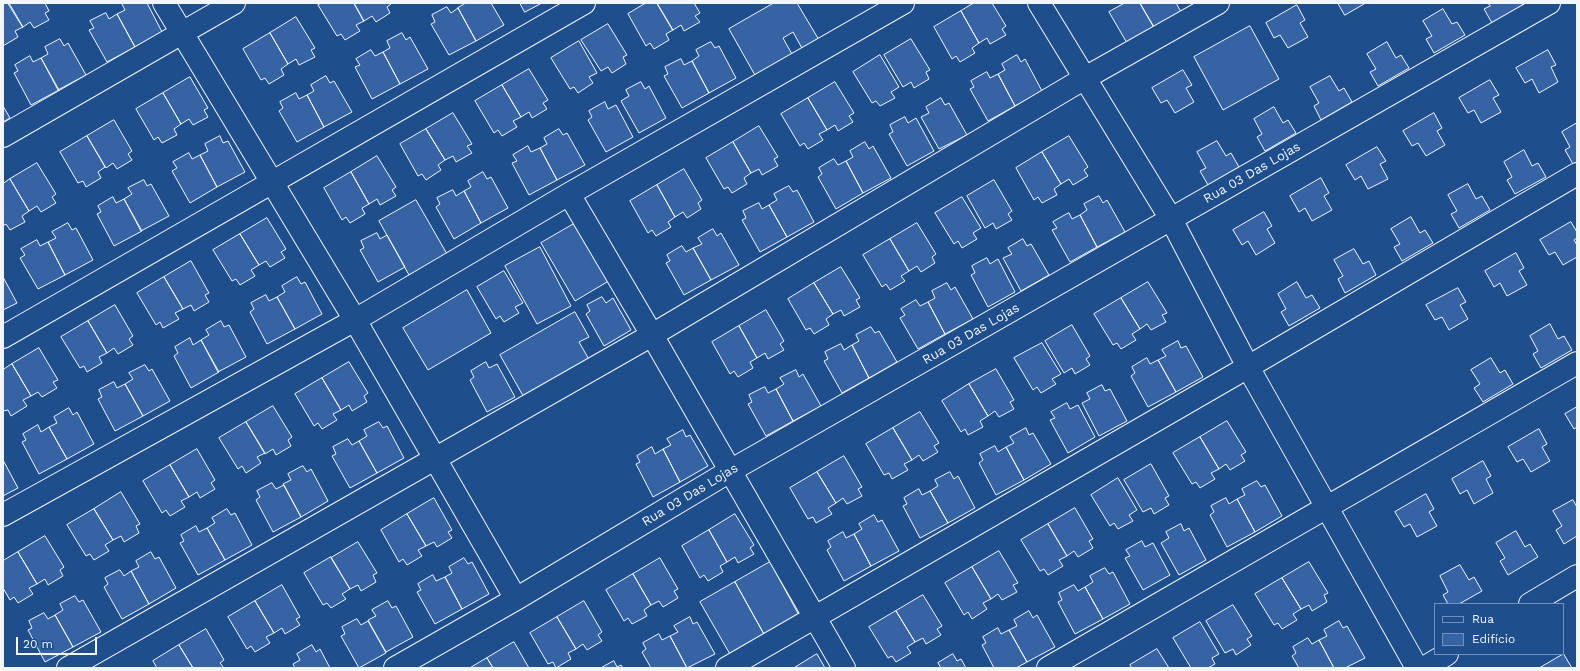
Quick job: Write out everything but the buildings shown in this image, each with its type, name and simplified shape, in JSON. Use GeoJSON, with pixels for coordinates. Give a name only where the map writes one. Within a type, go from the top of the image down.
{"type":"FeatureCollection","features":[{"type":"Feature","properties":{"kind":"street"},"geometry":{"type":"LineString","coordinates":[[164,3],[354,320],[516,599]]}},
{"type":"Feature","properties":{"kind":"street"},"geometry":{"type":"LineString","coordinates":[[3,136],[234,3]]}},
{"type":"Feature","properties":{"kind":"street"},"geometry":{"type":"LineString","coordinates":[[3,337],[584,3]]}},
{"type":"Feature","properties":{"kind":"street"},"geometry":{"type":"LineString","coordinates":[[3,514],[354,320],[569,194],[903,3]]}},
{"type":"Feature","properties":{"kind":"street"},"geometry":{"type":"LineString","coordinates":[[1039,3],[1171,219],[1248,367],[1417,668]]}},
{"type":"Feature","properties":{"kind":"street"},"geometry":{"type":"LineString","coordinates":[[68,668],[652,335],[1085,78],[1218,3]]}},
{"type":"Feature","properties":{"kind":"street","name":"Rua 03 Das Lojas"},"geometry":{"type":"LineString","coordinates":[[395,668],[516,599],[730,471],[1549,3]]}},
{"type":"Feature","properties":{"kind":"street"},"geometry":{"type":"LineString","coordinates":[[727,668],[1248,367],[1577,174]]}},
{"type":"Feature","properties":{"kind":"street"},"geometry":{"type":"LineString","coordinates":[[569,194],[844,668]]}},
{"type":"Feature","properties":{"kind":"street"},"geometry":{"type":"LineString","coordinates":[[1048,668],[1577,363]]}},
{"type":"Feature","properties":{"kind":"street"},"geometry":{"type":"LineString","coordinates":[[1532,603],[1577,576]]}},
{"type":"Feature","properties":{"kind":"street"},"geometry":{"type":"LineString","coordinates":[[1424,668],[1445,655]]}}]}
